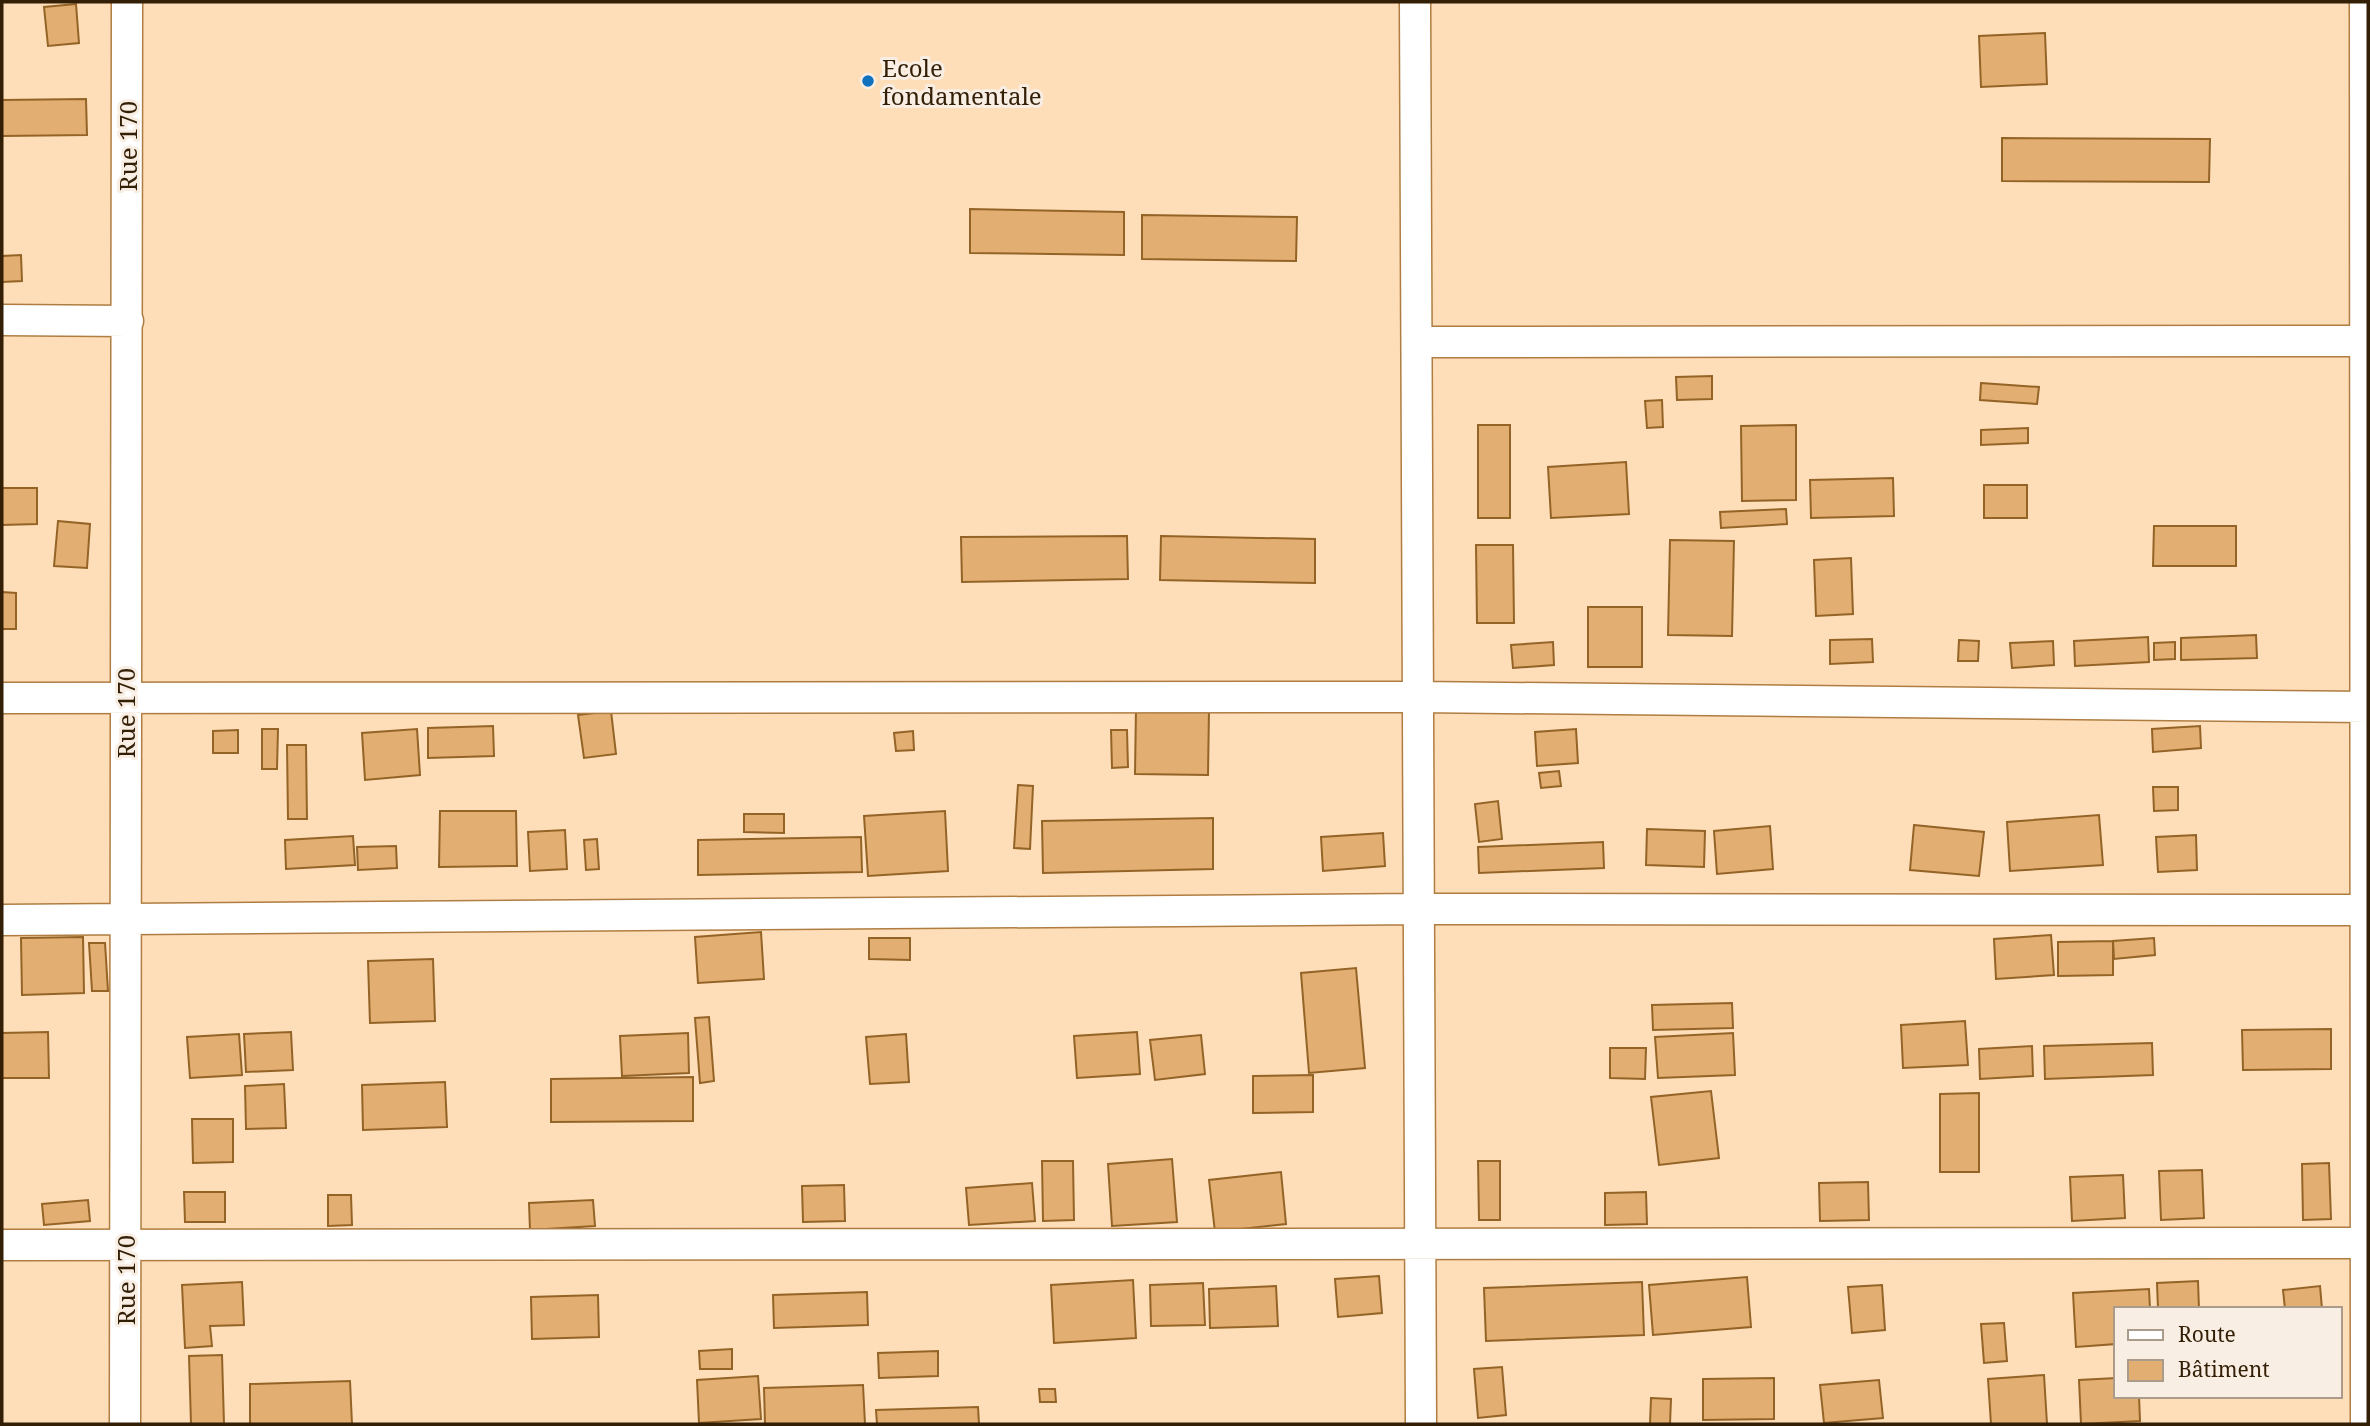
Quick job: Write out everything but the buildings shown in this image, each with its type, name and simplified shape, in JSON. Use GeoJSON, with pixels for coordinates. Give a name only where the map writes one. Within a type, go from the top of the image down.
{"type":"FeatureCollection","features":[{"type":"Feature","properties":{"kind":"street","name":"Rue 170"},"geometry":{"type":"LineString","coordinates":[[125,1424],[127,2]]}},
{"type":"Feature","properties":{"kind":"street"},"geometry":{"type":"LineString","coordinates":[[1415,2],[1422,1424]]}},
{"type":"Feature","properties":{"kind":"street"},"geometry":{"type":"LineString","coordinates":[[2365,2],[2366,1424]]}},
{"type":"Feature","properties":{"kind":"street"},"geometry":{"type":"LineString","coordinates":[[2,320],[128,321]]}},
{"type":"Feature","properties":{"kind":"street"},"geometry":{"type":"LineString","coordinates":[[1416,342],[2367,341]]}},
{"type":"Feature","properties":{"kind":"street"},"geometry":{"type":"LineString","coordinates":[[2,698],[1418,697],[2367,707]]}},
{"type":"Feature","properties":{"kind":"street"},"geometry":{"type":"LineString","coordinates":[[2,920],[1419,909],[2367,910]]}},
{"type":"Feature","properties":{"kind":"street"},"geometry":{"type":"LineString","coordinates":[[2,1245],[2367,1243]]}},
{"type":"Feature","properties":{"kind":"place","name":"Ecole fondamentale"},"geometry":{"type":"Point","coordinates":[868,81]}}]}
